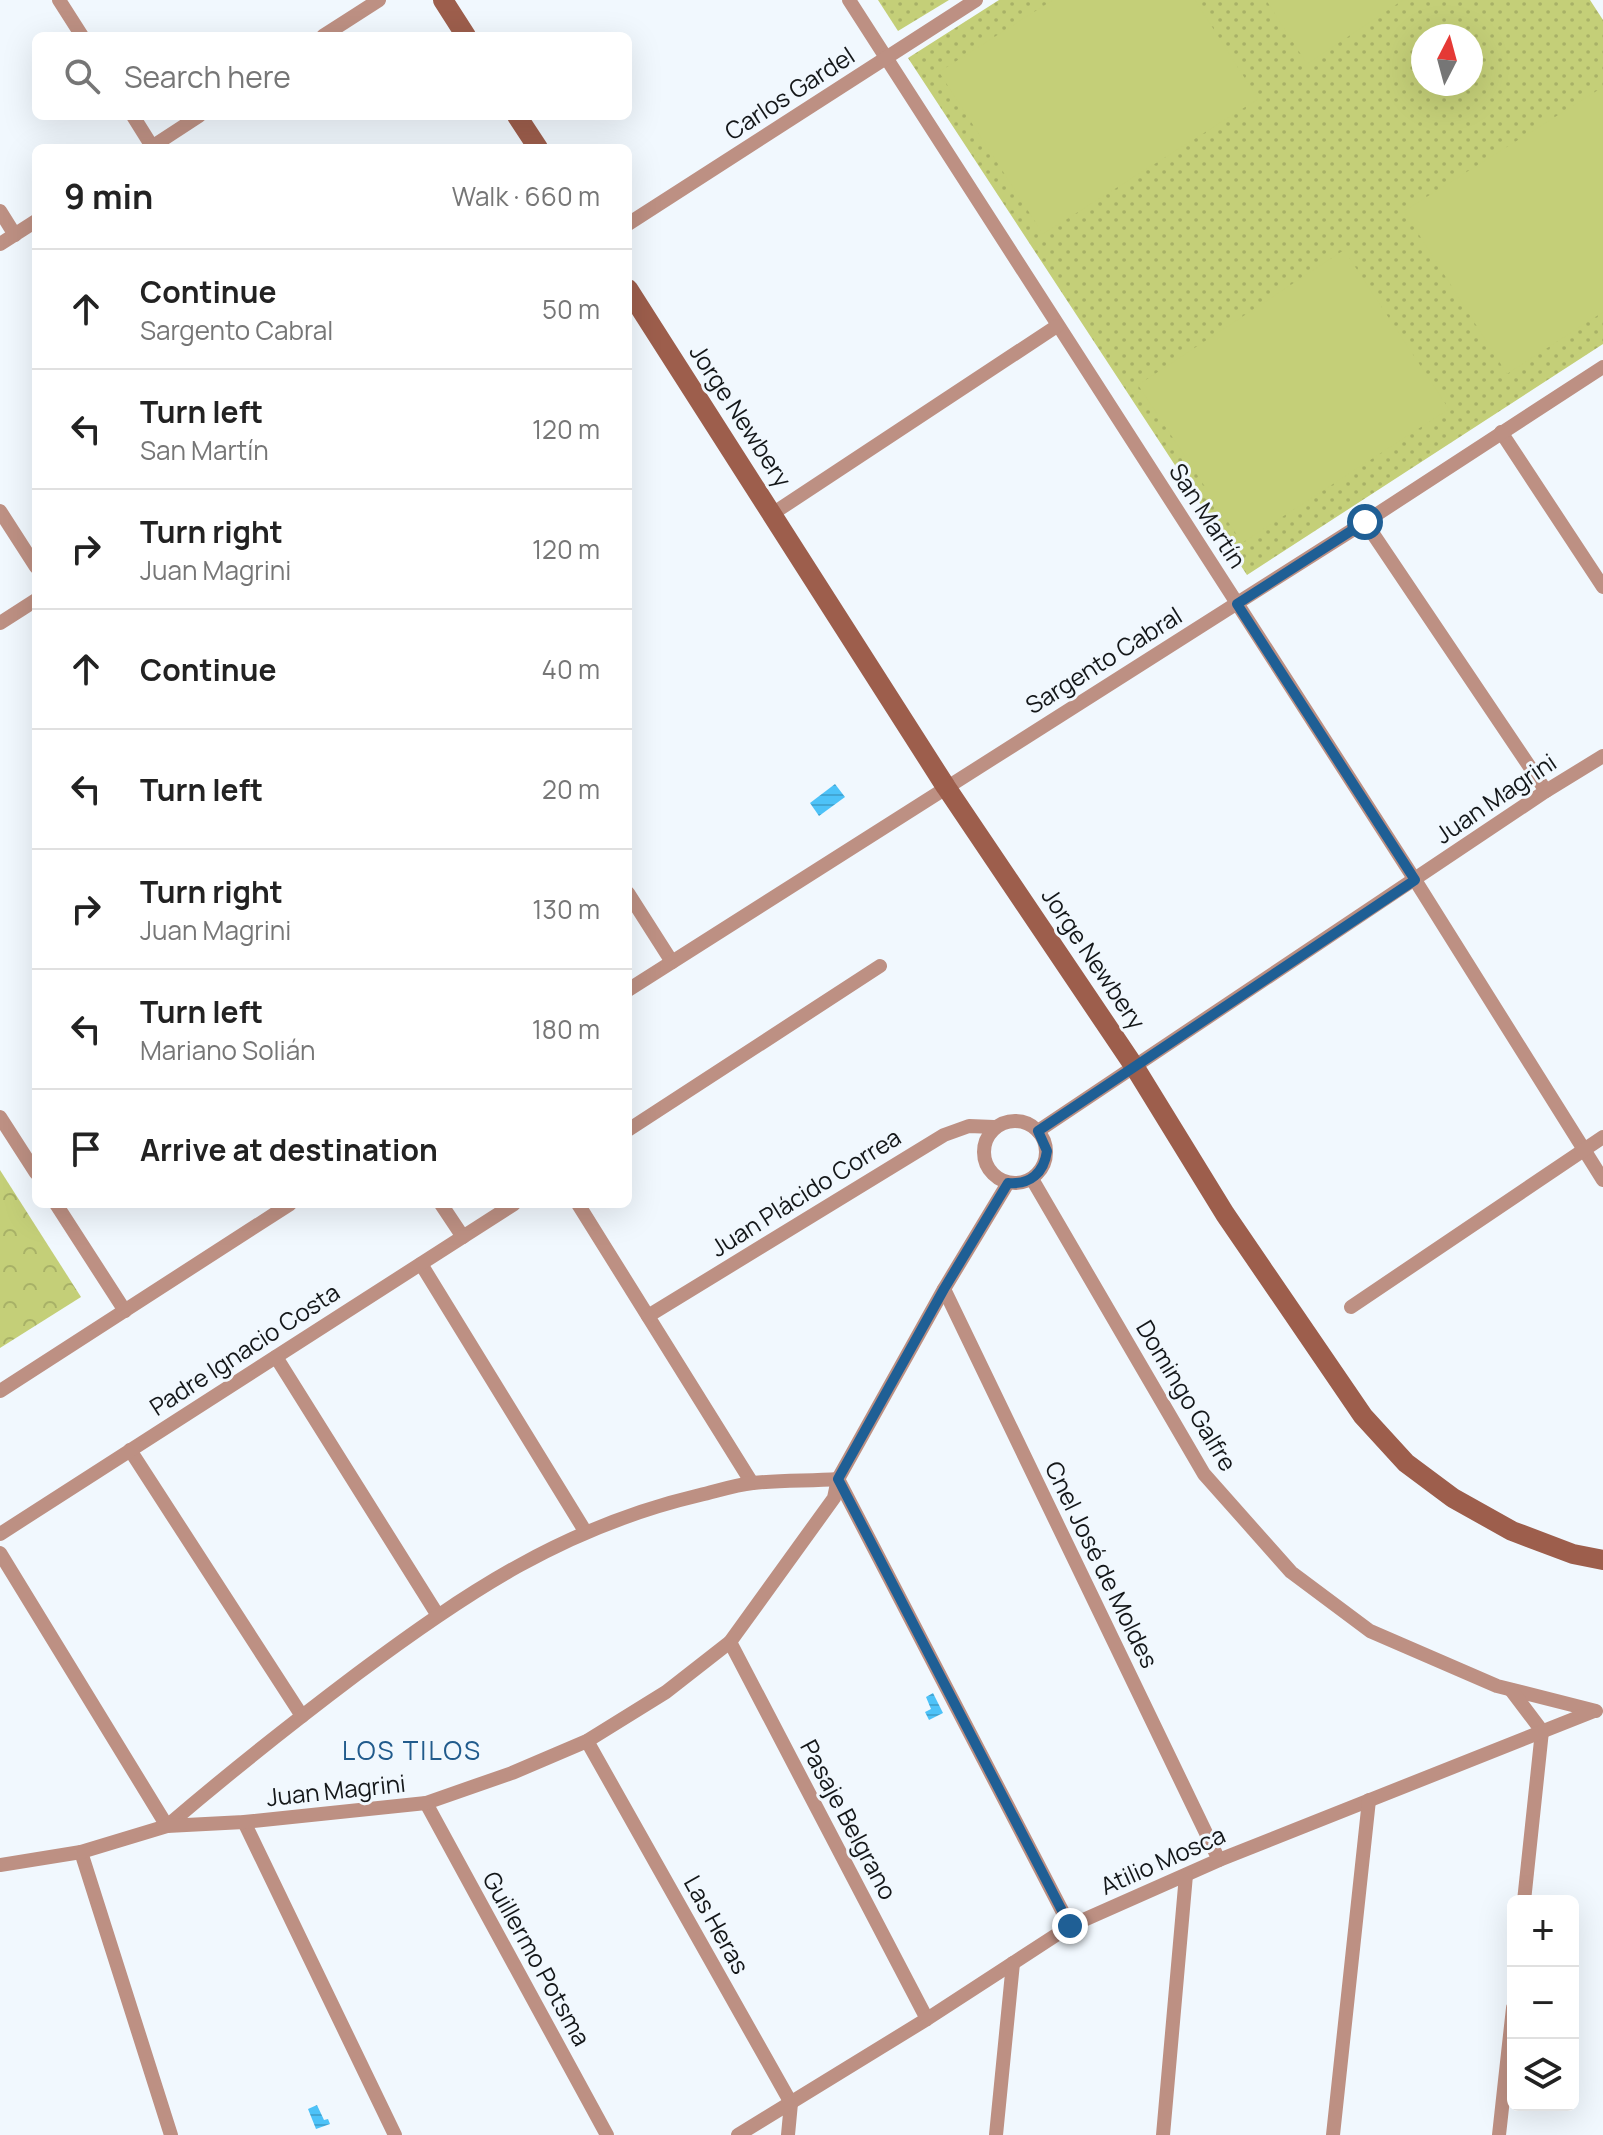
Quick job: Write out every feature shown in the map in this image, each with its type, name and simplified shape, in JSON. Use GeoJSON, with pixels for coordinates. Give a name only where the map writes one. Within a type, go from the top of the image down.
{"type":"FeatureCollection","features":[{"type":"Feature","properties":{"kind":"main road"},"geometry":{"type":"LineString","coordinates":[[443,0],[463,32]]}},
{"type":"Feature","properties":{"kind":"main road"},"geometry":{"type":"LineString","coordinates":[[520,120],[535,144]]}},
{"type":"Feature","properties":{"kind":"main road","name":"Jorge Newbery"},"geometry":{"type":"LineString","coordinates":[[632,295],[946,787],[1134,1066],[1225,1214],[1363,1416],[1406,1463],[1453,1498],[1512,1531],[1573,1554],[1603,1560]]}},
{"type":"Feature","properties":{"kind":"street"},"geometry":{"type":"LineString","coordinates":[[59,0],[79,32]]}},
{"type":"Feature","properties":{"kind":"street"},"geometry":{"type":"LineString","coordinates":[[329,32],[379,0]]}},
{"type":"Feature","properties":{"kind":"street","name":"San Martín"},"geometry":{"type":"LineString","coordinates":[[849,0],[1415,880],[1603,1180]]}},
{"type":"Feature","properties":{"kind":"street","name":"Carlos Gardel"},"geometry":{"type":"LineString","coordinates":[[632,221],[976,0]]}},
{"type":"Feature","properties":{"kind":"street"},"geometry":{"type":"LineString","coordinates":[[135,120],[150,144]]}},
{"type":"Feature","properties":{"kind":"street"},"geometry":{"type":"LineString","coordinates":[[157,144],[193,120]]}},
{"type":"Feature","properties":{"kind":"street"},"geometry":{"type":"LineString","coordinates":[[0,211],[15,235]]}},
{"type":"Feature","properties":{"kind":"street"},"geometry":{"type":"LineString","coordinates":[[0,244],[32,224]]}},
{"type":"Feature","properties":{"kind":"street"},"geometry":{"type":"LineString","coordinates":[[772,514],[1057,326]]}},
{"type":"Feature","properties":{"kind":"street","name":"Sargento Cabral"},"geometry":{"type":"LineString","coordinates":[[632,987],[1237,604],[1603,367]]}},
{"type":"Feature","properties":{"kind":"street"},"geometry":{"type":"LineString","coordinates":[[1501,432],[1603,587]]}},
{"type":"Feature","properties":{"kind":"street"},"geometry":{"type":"LineString","coordinates":[[0,511],[32,561]]}},
{"type":"Feature","properties":{"kind":"street"},"geometry":{"type":"LineString","coordinates":[[1365,522],[1546,791]]}},
{"type":"Feature","properties":{"kind":"street"},"geometry":{"type":"LineString","coordinates":[[0,623],[32,603]]}},
{"type":"Feature","properties":{"kind":"street","name":"Juan Magrini"},"geometry":{"type":"LineString","coordinates":[[1038,1131],[1603,756]]}},
{"type":"Feature","properties":{"kind":"street"},"geometry":{"type":"LineString","coordinates":[[632,899],[672,962]]}},
{"type":"Feature","properties":{"kind":"street"},"geometry":{"type":"LineString","coordinates":[[632,1127],[880,966]]}},
{"type":"Feature","properties":{"kind":"street"},"geometry":{"type":"LineString","coordinates":[[0,1117],[32,1167]]}},
{"type":"Feature","properties":{"kind":"street"},"geometry":{"type":"LineString","coordinates":[[1019,1121],[1038,1131],[1047,1151],[1045,1161],[1032,1179],[1008,1183],[990,1171],[985,1162],[985,1141],[994,1127],[1000,1123],[1019,1121]]}},
{"type":"Feature","properties":{"kind":"street","name":"Juan Plácido Correa"},"geometry":{"type":"LineString","coordinates":[[648,1316],[944,1135],[969,1126],[994,1127]]}},
{"type":"Feature","properties":{"kind":"street"},"geometry":{"type":"LineString","coordinates":[[1351,1307],[1603,1137]]}},
{"type":"Feature","properties":{"kind":"street","name":"Domingo Galfre"},"geometry":{"type":"LineString","coordinates":[[1032,1179],[1204,1474],[1291,1572],[1370,1631],[1497,1686],[1598,1712]]}},
{"type":"Feature","properties":{"kind":"street","name":"Juan Magrini"},"geometry":{"type":"LineString","coordinates":[[1,1864],[81,1852],[167,1826],[244,1822],[426,1803],[512,1773],[587,1741],[666,1692],[730,1642],[834,1498],[838,1479],[944,1289],[1008,1183]]}},
{"type":"Feature","properties":{"kind":"street"},"geometry":{"type":"LineString","coordinates":[[59,1208],[125,1311]]}},
{"type":"Feature","properties":{"kind":"street"},"geometry":{"type":"LineString","coordinates":[[0,1391],[284,1208]]}},
{"type":"Feature","properties":{"kind":"street"},"geometry":{"type":"LineString","coordinates":[[444,1208],[463,1237]]}},
{"type":"Feature","properties":{"kind":"street","name":"Padre Ignacio Costa"},"geometry":{"type":"LineString","coordinates":[[0,1534],[508,1208]]}},
{"type":"Feature","properties":{"kind":"street"},"geometry":{"type":"LineString","coordinates":[[580,1208],[752,1483]]}},
{"type":"Feature","properties":{"kind":"street"},"geometry":{"type":"LineString","coordinates":[[421,1264],[585,1531]]}},
{"type":"Feature","properties":{"kind":"street","name":"Cnel José de Moldes"},"geometry":{"type":"LineString","coordinates":[[944,1289],[1219,1860]]}},
{"type":"Feature","properties":{"kind":"street"},"geometry":{"type":"LineString","coordinates":[[276,1357],[437,1614]]}},
{"type":"Feature","properties":{"kind":"street"},"geometry":{"type":"LineString","coordinates":[[130,1450],[302,1716]]}},
{"type":"Feature","properties":{"kind":"street"},"geometry":{"type":"LineString","coordinates":[[838,1479],[1070,1926]]}},
{"type":"Feature","properties":{"kind":"street","name":"Juan Magrini"},"geometry":{"type":"LineString","coordinates":[[167,1826],[247,1758],[437,1614],[505,1571],[585,1531],[651,1507],[752,1483],[838,1479]]}},
{"type":"Feature","properties":{"kind":"street"},"geometry":{"type":"LineString","coordinates":[[0,1553],[167,1826]]}},
{"type":"Feature","properties":{"kind":"street","name":"Pasaje Belgrano"},"geometry":{"type":"LineString","coordinates":[[730,1642],[927,2019]]}},
{"type":"Feature","properties":{"kind":"street"},"geometry":{"type":"LineString","coordinates":[[1511,1690],[1542,1731],[1525,1895]]}},
{"type":"Feature","properties":{"kind":"street","name":"Atilio Mosca"},"geometry":{"type":"LineString","coordinates":[[738,2135],[927,2019],[1070,1926],[1219,1860],[1542,1731],[1598,1712]]}},
{"type":"Feature","properties":{"kind":"street","name":"Las Heras"},"geometry":{"type":"LineString","coordinates":[[587,1741],[791,2103]]}},
{"type":"Feature","properties":{"kind":"street"},"geometry":{"type":"LineString","coordinates":[[1333,2135],[1369,1800]]}},
{"type":"Feature","properties":{"kind":"street","name":"Guillermo Potsma"},"geometry":{"type":"LineString","coordinates":[[426,1803],[607,2135]]}},
{"type":"Feature","properties":{"kind":"street"},"geometry":{"type":"LineString","coordinates":[[244,1822],[395,2135]]}},
{"type":"Feature","properties":{"kind":"street"},"geometry":{"type":"LineString","coordinates":[[81,1852],[171,2135]]}},
{"type":"Feature","properties":{"kind":"street"},"geometry":{"type":"LineString","coordinates":[[1163,2135],[1186,1875]]}},
{"type":"Feature","properties":{"kind":"street"},"geometry":{"type":"LineString","coordinates":[[996,2135],[1013,1963]]}},
{"type":"Feature","properties":{"kind":"street"},"geometry":{"type":"LineString","coordinates":[[1499,2135],[1510,2039]]}},
{"type":"Feature","properties":{"kind":"street"},"geometry":{"type":"LineString","coordinates":[[788,2135],[791,2103]]}},
{"type":"Feature","properties":{"kind":"green space"},"geometry":{"type":"Polygon","coordinates":[[[878,0],[949,0],[898,31],[878,0]]]}},
{"type":"Feature","properties":{"kind":"green space"},"geometry":{"type":"Polygon","coordinates":[[[999,0],[1590,0],[1603,20],[1603,344],[1247,575],[908,58],[999,0]]]}},
{"type":"Feature","properties":{"kind":"green space"},"geometry":{"type":"Polygon","coordinates":[[[1053,0],[1195,0],[1258,99],[1043,234],[939,72],[1053,0]]]}},
{"type":"Feature","properties":{"kind":"green space"},"geometry":{"type":"Polygon","coordinates":[[[1266,0],[1403,0],[1307,64],[1266,0]]]}},
{"type":"Feature","properties":{"kind":"green space"},"geometry":{"type":"Polygon","coordinates":[[[1603,87],[1603,312],[1507,374],[1404,211],[1603,87]]]}},
{"type":"Feature","properties":{"kind":"green space"},"geometry":{"type":"Polygon","coordinates":[[[1344,250],[1449,409],[1242,543],[1138,385],[1344,250]]]}},
{"type":"Feature","properties":{"kind":"green space"},"geometry":{"type":"Polygon","coordinates":[[[0,1170],[81,1297],[0,1348],[0,1170]]]}},
{"type":"Feature","properties":{"kind":"water"},"geometry":{"type":"Polygon","coordinates":[[[835,784],[845,797],[819,816],[810,803],[835,784]]]}},
{"type":"Feature","properties":{"kind":"water"},"geometry":{"type":"Polygon","coordinates":[[[933,1693],[943,1713],[929,1720],[925,1712],[931,1709],[926,1697],[933,1693]]]}},
{"type":"Feature","properties":{"kind":"water"},"geometry":{"type":"Polygon","coordinates":[[[317,2105],[324,2120],[328,2119],[330,2124],[316,2129],[308,2109],[317,2105]]]}},
{"type":"Feature","properties":{"kind":"district","name":"LOS TILOS"},"geometry":{"type":"Point","coordinates":[412,1751]}},
{"type":"Feature","properties":{"kind":"route"},"geometry":{"type":"LineString","coordinates":[[1070,1926],[838,1479],[944,1289],[1008,1183],[1032,1179],[1040,1171],[1047,1151],[1038,1131],[1415,880],[1237,604],[1365,522]]}}]}
